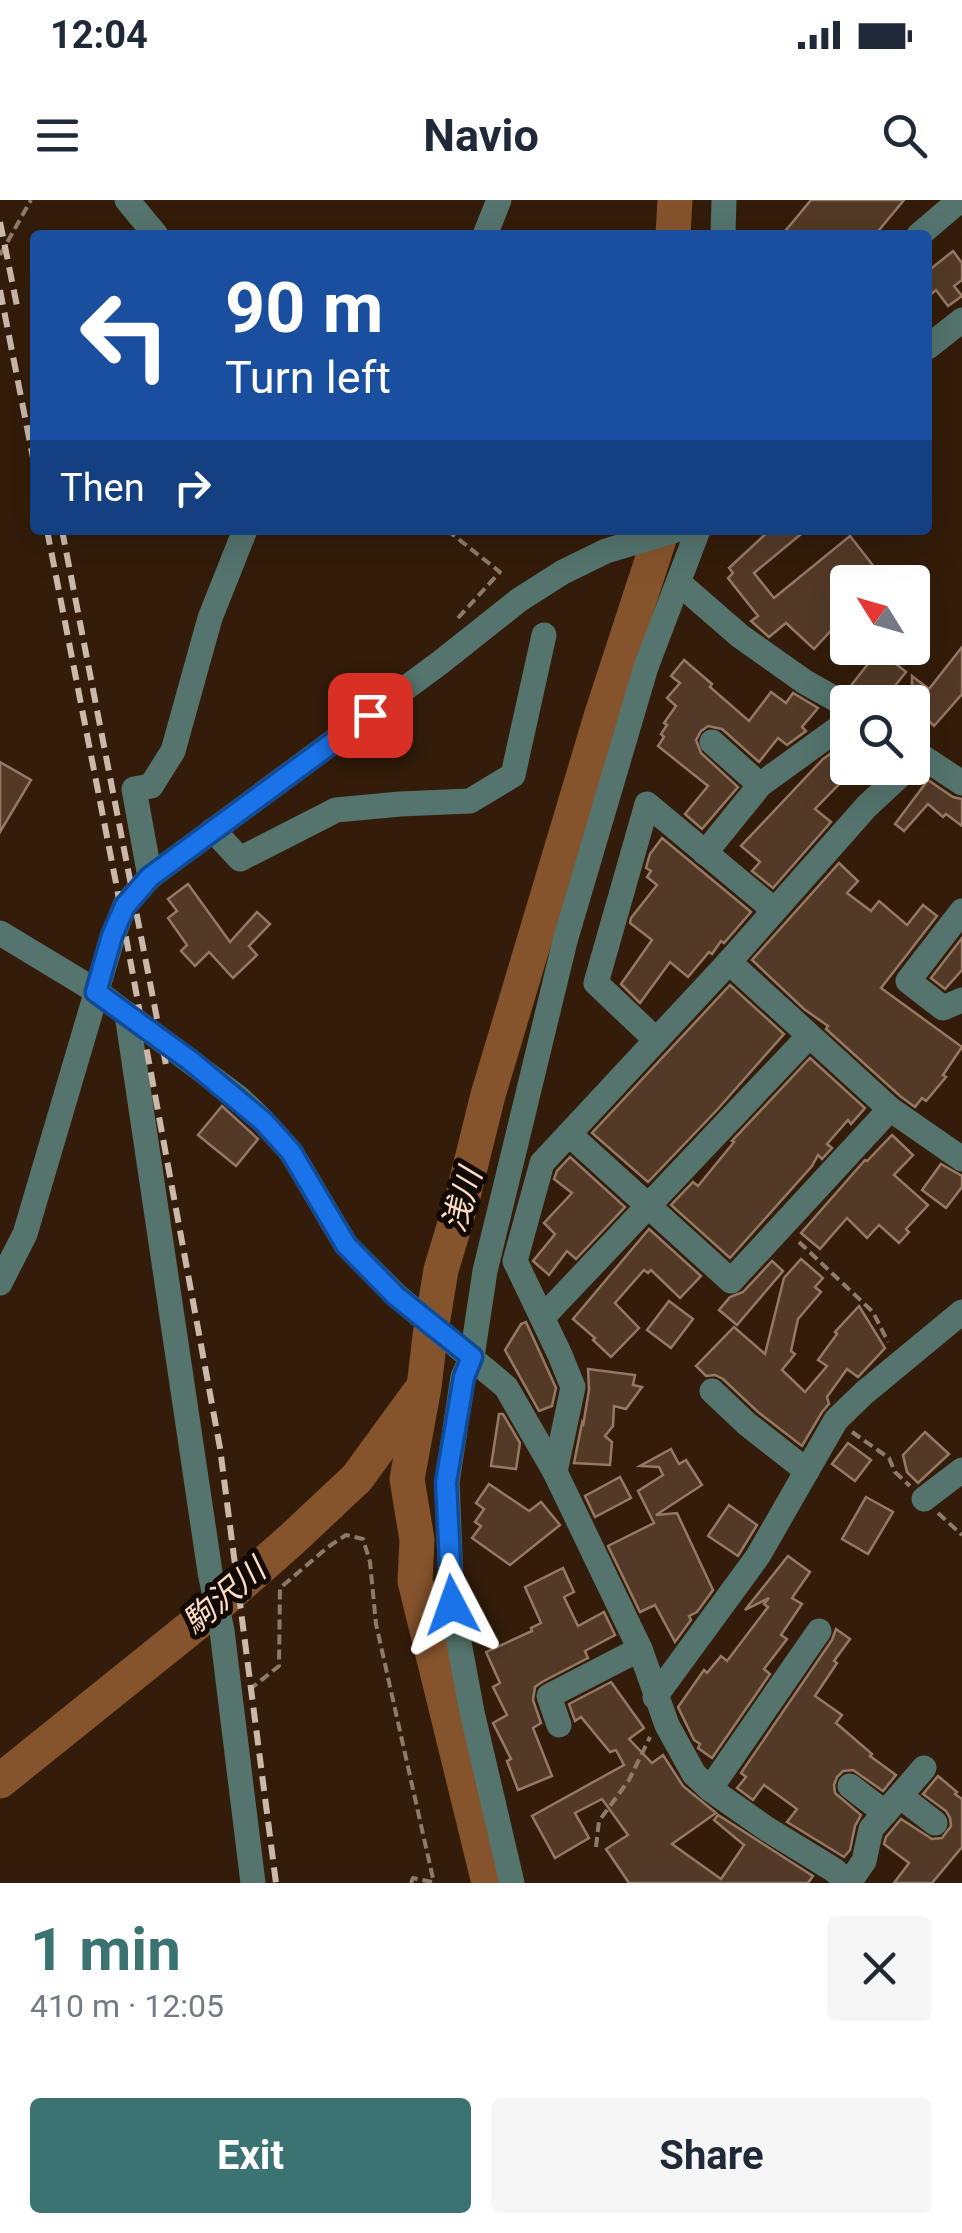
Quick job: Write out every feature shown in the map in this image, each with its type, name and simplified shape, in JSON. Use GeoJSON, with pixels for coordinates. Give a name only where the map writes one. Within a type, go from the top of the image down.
{"type":"FeatureCollection","features":[{"type":"Feature","properties":{"kind":"street"},"geometry":{"type":"LineString","coordinates":[[126,200],[152,230]]}},
{"type":"Feature","properties":{"kind":"street"},"geometry":{"type":"LineString","coordinates":[[487,230],[498,200]]}},
{"type":"Feature","properties":{"kind":"street"},"geometry":{"type":"LineString","coordinates":[[723,230],[724,200]]}},
{"type":"Feature","properties":{"kind":"street"},"geometry":{"type":"LineString","coordinates":[[925,230],[960,200]]}},
{"type":"Feature","properties":{"kind":"street"},"geometry":{"type":"LineString","coordinates":[[932,344],[962,320]]}},
{"type":"Feature","properties":{"kind":"street"},"geometry":{"type":"LineString","coordinates":[[150,877],[134,789],[152,786],[173,751],[210,618],[244,535]]}},
{"type":"Feature","properties":{"kind":"street"},"geometry":{"type":"LineString","coordinates":[[0,1283],[25,1234],[112,936],[125,906],[150,877],[519,600],[606,550],[658,535]]}},
{"type":"Feature","properties":{"kind":"street"},"geometry":{"type":"LineString","coordinates":[[512,1883],[472,1712],[452,1605],[446,1482],[485,1271],[565,941],[646,667],[696,535]]}},
{"type":"Feature","properties":{"kind":"street"},"geometry":{"type":"LineString","coordinates":[[679,583],[740,636],[830,696]]}},
{"type":"Feature","properties":{"kind":"street"},"geometry":{"type":"LineString","coordinates":[[214,830],[240,859],[336,810],[470,800],[513,775],[544,635]]}},
{"type":"Feature","properties":{"kind":"street"},"geometry":{"type":"LineString","coordinates":[[706,853],[760,786],[830,734]]}},
{"type":"Feature","properties":{"kind":"street"},"geometry":{"type":"LineString","coordinates":[[712,742],[760,786]]}},
{"type":"Feature","properties":{"kind":"street"},"geometry":{"type":"LineString","coordinates":[[930,767],[962,783]]}},
{"type":"Feature","properties":{"kind":"street"},"geometry":{"type":"LineString","coordinates":[[555,1472],[573,1388],[515,1261],[542,1163],[888,785]]}},
{"type":"Feature","properties":{"kind":"street"},"geometry":{"type":"LineString","coordinates":[[656,1039],[596,983],[647,804],[773,909]]}},
{"type":"Feature","properties":{"kind":"street"},"geometry":{"type":"LineString","coordinates":[[962,911],[908,981],[943,1008],[962,1000]]}},
{"type":"Feature","properties":{"kind":"street"},"geometry":{"type":"LineString","coordinates":[[0,933],[96,992],[208,1074],[264,1122],[291,1152],[346,1245],[396,1296],[506,1386],[555,1472],[640,1650],[667,1726],[694,1774],[710,1789],[848,1883],[864,1861],[871,1829],[924,1768]]}},
{"type":"Feature","properties":{"kind":"street"},"geometry":{"type":"LineString","coordinates":[[729,962],[890,1110],[962,1159]]}},
{"type":"Feature","properties":{"kind":"street"},"geometry":{"type":"LineString","coordinates":[[126,1014],[222,1630],[254,1883]]}},
{"type":"Feature","properties":{"kind":"street"},"geometry":{"type":"LineString","coordinates":[[542,1317],[810,1036]]}},
{"type":"Feature","properties":{"kind":"street"},"geometry":{"type":"LineString","coordinates":[[569,1134],[731,1282],[890,1110]]}},
{"type":"Feature","properties":{"kind":"street"},"geometry":{"type":"LineString","coordinates":[[655,1698],[758,1556],[836,1420],[962,1312]]}},
{"type":"Feature","properties":{"kind":"street"},"geometry":{"type":"LineString","coordinates":[[712,1391],[807,1471]]}},
{"type":"Feature","properties":{"kind":"street"},"geometry":{"type":"LineString","coordinates":[[924,1499],[962,1470]]}},
{"type":"Feature","properties":{"kind":"street"},"geometry":{"type":"LineString","coordinates":[[710,1789],[819,1631]]}},
{"type":"Feature","properties":{"kind":"street"},"geometry":{"type":"LineString","coordinates":[[560,1725],[548,1696],[640,1650]]}},
{"type":"Feature","properties":{"kind":"street"},"geometry":{"type":"LineString","coordinates":[[850,1786],[935,1823]]}},
{"type":"Feature","properties":{"kind":"path"},"geometry":{"type":"LineString","coordinates":[[0,255],[31,200]]}},
{"type":"Feature","properties":{"kind":"path"},"geometry":{"type":"LineString","coordinates":[[451,626],[500,572],[453,535]]}},
{"type":"Feature","properties":{"kind":"path"},"geometry":{"type":"LineString","coordinates":[[782,1228],[872,1312],[899,1364]]}},
{"type":"Feature","properties":{"kind":"path"},"geometry":{"type":"LineString","coordinates":[[836,1420],[889,1458],[895,1472],[962,1535]]}},
{"type":"Feature","properties":{"kind":"path"},"geometry":{"type":"LineString","coordinates":[[232,1705],[279,1666],[280,1588],[346,1535],[362,1539],[370,1562],[376,1624],[434,1883],[414,1878],[411,1883]]}},
{"type":"Feature","properties":{"kind":"path"},"geometry":{"type":"LineString","coordinates":[[596,1847],[598,1822],[630,1780],[652,1733],[667,1726]]}},
{"type":"Feature","properties":{"kind":"building"},"geometry":{"type":"Polygon","coordinates":[[[811,200],[904,200],[879,230],[786,230],[811,200]]]}},
{"type":"Feature","properties":{"kind":"building"},"geometry":{"type":"Polygon","coordinates":[[[953,251],[962,263],[962,280],[954,286],[962,296],[948,306],[936,290],[932,294],[932,268],[953,251]]]}},
{"type":"Feature","properties":{"kind":"building"},"geometry":{"type":"Polygon","coordinates":[[[765,535],[800,535],[754,573],[774,598],[850,536],[873,565],[830,565],[830,632],[814,649],[786,623],[769,637],[751,621],[758,616],[728,578],[733,573],[729,568],[765,535]]]}},
{"type":"Feature","properties":{"kind":"building"},"geometry":{"type":"Polygon","coordinates":[[[962,647],[962,694],[934,726],[930,722],[930,688],[962,647]]]}},
{"type":"Feature","properties":{"kind":"building"},"geometry":{"type":"Polygon","coordinates":[[[684,660],[749,721],[771,692],[786,703],[793,693],[818,708],[802,727],[806,731],[787,745],[778,738],[759,762],[722,729],[708,726],[701,731],[696,740],[701,753],[738,787],[702,829],[685,814],[708,786],[658,746],[664,737],[664,723],[676,706],[667,698],[680,683],[671,676],[684,660]]]}},
{"type":"Feature","properties":{"kind":"building"},"geometry":{"type":"Polygon","coordinates":[[[867,665],[897,665],[906,672],[896,685],[851,685],[867,665]]]}},
{"type":"Feature","properties":{"kind":"building"},"geometry":{"type":"Polygon","coordinates":[[[830,754],[830,785],[838,785],[815,809],[831,822],[773,888],[752,871],[760,862],[741,846],[830,754]]]}},
{"type":"Feature","properties":{"kind":"building"},"geometry":{"type":"Polygon","coordinates":[[[0,762],[31,780],[0,832],[0,762]]]}},
{"type":"Feature","properties":{"kind":"building"},"geometry":{"type":"Polygon","coordinates":[[[930,781],[962,799],[962,826],[928,804],[904,831],[895,824],[930,781]]]}},
{"type":"Feature","properties":{"kind":"building"},"geometry":{"type":"Polygon","coordinates":[[[662,838],[751,912],[688,977],[670,962],[640,1003],[621,984],[652,940],[630,923],[657,885],[647,877],[651,871],[646,868],[650,854],[662,838]]]}},
{"type":"Feature","properties":{"kind":"building"},"geometry":{"type":"Polygon","coordinates":[[[839,863],[858,881],[847,893],[871,911],[879,901],[907,925],[923,905],[937,916],[881,988],[962,1047],[943,1075],[946,1077],[926,1101],[922,1098],[915,1107],[752,960],[839,863]]]}},
{"type":"Feature","properties":{"kind":"building"},"geometry":{"type":"Polygon","coordinates":[[[188,884],[230,942],[257,912],[270,924],[249,946],[257,955],[233,978],[209,952],[195,966],[181,951],[187,945],[168,918],[177,911],[168,899],[188,884]]]}},
{"type":"Feature","properties":{"kind":"building"},"geometry":{"type":"Polygon","coordinates":[[[962,938],[962,970],[945,989],[931,978],[962,938]]]}},
{"type":"Feature","properties":{"kind":"building"},"geometry":{"type":"Polygon","coordinates":[[[730,985],[784,1034],[648,1182],[592,1133],[730,985]]]}},
{"type":"Feature","properties":{"kind":"building"},"geometry":{"type":"Polygon","coordinates":[[[810,1058],[865,1108],[851,1124],[848,1120],[827,1144],[832,1148],[822,1159],[818,1155],[730,1258],[671,1205],[693,1182],[698,1186],[732,1141],[810,1058]]]}},
{"type":"Feature","properties":{"kind":"building"},"geometry":{"type":"Polygon","coordinates":[[[222,1106],[258,1139],[236,1166],[198,1135],[222,1106]]]}},
{"type":"Feature","properties":{"kind":"building"},"geometry":{"type":"Polygon","coordinates":[[[892,1135],[913,1155],[894,1175],[928,1205],[899,1243],[879,1225],[867,1238],[847,1218],[820,1249],[801,1233],[892,1135]]]}},
{"type":"Feature","properties":{"kind":"building"},"geometry":{"type":"Polygon","coordinates":[[[570,1157],[625,1207],[576,1259],[567,1251],[549,1275],[533,1261],[555,1234],[544,1223],[572,1193],[554,1179],[570,1157]]]}},
{"type":"Feature","properties":{"kind":"building"},"geometry":{"type":"Polygon","coordinates":[[[941,1164],[962,1176],[962,1187],[946,1208],[922,1190],[941,1164]]]}},
{"type":"Feature","properties":{"kind":"building"},"geometry":{"type":"Polygon","coordinates":[[[649,1229],[701,1276],[680,1298],[651,1270],[644,1270],[615,1303],[639,1328],[611,1357],[573,1319],[649,1229]]]}},
{"type":"Feature","properties":{"kind":"building"},"geometry":{"type":"Polygon","coordinates":[[[801,1259],[823,1278],[815,1287],[821,1292],[798,1319],[791,1351],[795,1354],[782,1370],[805,1392],[827,1366],[818,1360],[835,1332],[859,1306],[885,1348],[858,1377],[847,1369],[827,1397],[829,1404],[802,1446],[723,1379],[706,1376],[696,1366],[734,1327],[765,1354],[784,1278],[801,1259]]]}},
{"type":"Feature","properties":{"kind":"building"},"geometry":{"type":"Polygon","coordinates":[[[772,1261],[783,1271],[737,1325],[719,1310],[730,1297],[743,1292],[772,1261]]]}},
{"type":"Feature","properties":{"kind":"building"},"geometry":{"type":"Polygon","coordinates":[[[669,1301],[693,1319],[671,1348],[647,1330],[669,1301]]]}},
{"type":"Feature","properties":{"kind":"building"},"geometry":{"type":"Polygon","coordinates":[[[526,1322],[556,1388],[552,1406],[539,1411],[505,1350],[526,1322]]]}},
{"type":"Feature","properties":{"kind":"building"},"geometry":{"type":"Polygon","coordinates":[[[588,1369],[635,1375],[633,1385],[642,1387],[626,1409],[614,1406],[613,1426],[605,1436],[612,1442],[610,1465],[574,1463],[589,1390],[588,1369]]]}},
{"type":"Feature","properties":{"kind":"building"},"geometry":{"type":"Polygon","coordinates":[[[499,1414],[503,1414],[520,1443],[516,1469],[491,1466],[499,1414]]]}},
{"type":"Feature","properties":{"kind":"building"},"geometry":{"type":"Polygon","coordinates":[[[925,1432],[949,1454],[918,1483],[907,1472],[903,1455],[925,1432]]]}},
{"type":"Feature","properties":{"kind":"building"},"geometry":{"type":"Polygon","coordinates":[[[848,1443],[871,1460],[855,1481],[832,1464],[848,1443]]]}},
{"type":"Feature","properties":{"kind":"building"},"geometry":{"type":"Polygon","coordinates":[[[671,1449],[679,1464],[686,1460],[702,1485],[656,1515],[677,1513],[713,1590],[697,1612],[689,1616],[691,1620],[675,1642],[655,1605],[640,1612],[608,1546],[654,1523],[638,1491],[663,1475],[659,1467],[640,1466],[671,1449]]]}},
{"type":"Feature","properties":{"kind":"building"},"geometry":{"type":"Polygon","coordinates":[[[620,1477],[631,1498],[595,1517],[585,1496],[620,1477]]]}},
{"type":"Feature","properties":{"kind":"building"},"geometry":{"type":"Polygon","coordinates":[[[489,1484],[529,1511],[541,1502],[560,1525],[510,1565],[472,1538],[481,1526],[475,1522],[484,1509],[476,1503],[489,1484]]]}},
{"type":"Feature","properties":{"kind":"building"},"geometry":{"type":"Polygon","coordinates":[[[866,1497],[893,1512],[868,1554],[842,1539],[866,1497]]]}},
{"type":"Feature","properties":{"kind":"building"},"geometry":{"type":"Polygon","coordinates":[[[729,1505],[757,1525],[738,1556],[708,1536],[729,1505]]]}},
{"type":"Feature","properties":{"kind":"building"},"geometry":{"type":"Polygon","coordinates":[[[788,1556],[810,1572],[792,1598],[802,1604],[781,1635],[787,1639],[764,1669],[770,1674],[712,1758],[698,1748],[700,1744],[694,1740],[678,1707],[704,1670],[707,1673],[721,1656],[727,1661],[768,1607],[764,1604],[769,1598],[745,1610],[788,1556]]]}},
{"type":"Feature","properties":{"kind":"building"},"geometry":{"type":"Polygon","coordinates":[[[563,1568],[574,1592],[564,1597],[578,1626],[604,1612],[615,1635],[585,1651],[588,1658],[535,1687],[533,1700],[541,1723],[533,1728],[552,1776],[518,1790],[507,1761],[511,1759],[493,1723],[507,1715],[493,1687],[500,1683],[486,1652],[541,1623],[525,1587],[563,1568]]]}},
{"type":"Feature","properties":{"kind":"building"},"geometry":{"type":"Polygon","coordinates":[[[836,1629],[850,1639],[815,1696],[842,1715],[836,1723],[896,1775],[883,1791],[853,1770],[843,1771],[837,1777],[835,1793],[861,1815],[844,1857],[787,1822],[797,1809],[764,1785],[753,1800],[737,1788],[746,1777],[741,1773],[836,1629]]]}},
{"type":"Feature","properties":{"kind":"building"},"geometry":{"type":"Polygon","coordinates":[[[611,1682],[644,1728],[629,1739],[652,1763],[663,1755],[683,1786],[716,1813],[672,1844],[721,1879],[744,1845],[714,1820],[718,1815],[813,1876],[808,1883],[629,1883],[606,1849],[628,1835],[602,1799],[575,1813],[589,1838],[555,1858],[532,1816],[624,1765],[616,1750],[610,1752],[581,1717],[575,1721],[569,1704],[611,1682]]]}},
{"type":"Feature","properties":{"kind":"building"},"geometry":{"type":"Polygon","coordinates":[[[938,1776],[962,1799],[962,1847],[932,1883],[894,1883],[909,1863],[884,1844],[901,1819],[932,1839],[942,1838],[951,1826],[946,1811],[923,1794],[938,1776]]]}},
{"type":"Feature","properties":{"kind":"waterway","name":"浅川"},"geometry":{"type":"LineString","coordinates":[[673,230],[675,200]]}},
{"type":"Feature","properties":{"kind":"waterway","name":"浅川"},"geometry":{"type":"LineString","coordinates":[[489,1883],[415,1581],[417,1540],[407,1479],[441,1270],[488,1095],[601,717],[660,535]]}},
{"type":"Feature","properties":{"kind":"waterway","name":"駒沢川"},"geometry":{"type":"LineString","coordinates":[[0,1781],[199,1621],[291,1540],[357,1478],[419,1393]]}},
{"type":"Feature","properties":{"kind":"railway"},"geometry":{"type":"LineString","coordinates":[[0,222],[18,311]]}},
{"type":"Feature","properties":{"kind":"railway"},"geometry":{"type":"LineString","coordinates":[[0,290],[30,443]]}},
{"type":"Feature","properties":{"kind":"railway"},"geometry":{"type":"LineString","coordinates":[[48,535],[220,1448],[276,1883]]}},
{"type":"Feature","properties":{"kind":"railway"},"geometry":{"type":"LineString","coordinates":[[63,535],[166,1065]]}},
{"type":"Feature","properties":{"kind":"route"},"geometry":{"type":"LineString","coordinates":[[370,715],[150,877],[125,906],[96,992],[239,1098],[264,1122],[310,1180],[346,1245],[396,1296],[472,1357],[464,1377],[446,1482],[452,1605]]}}]}
